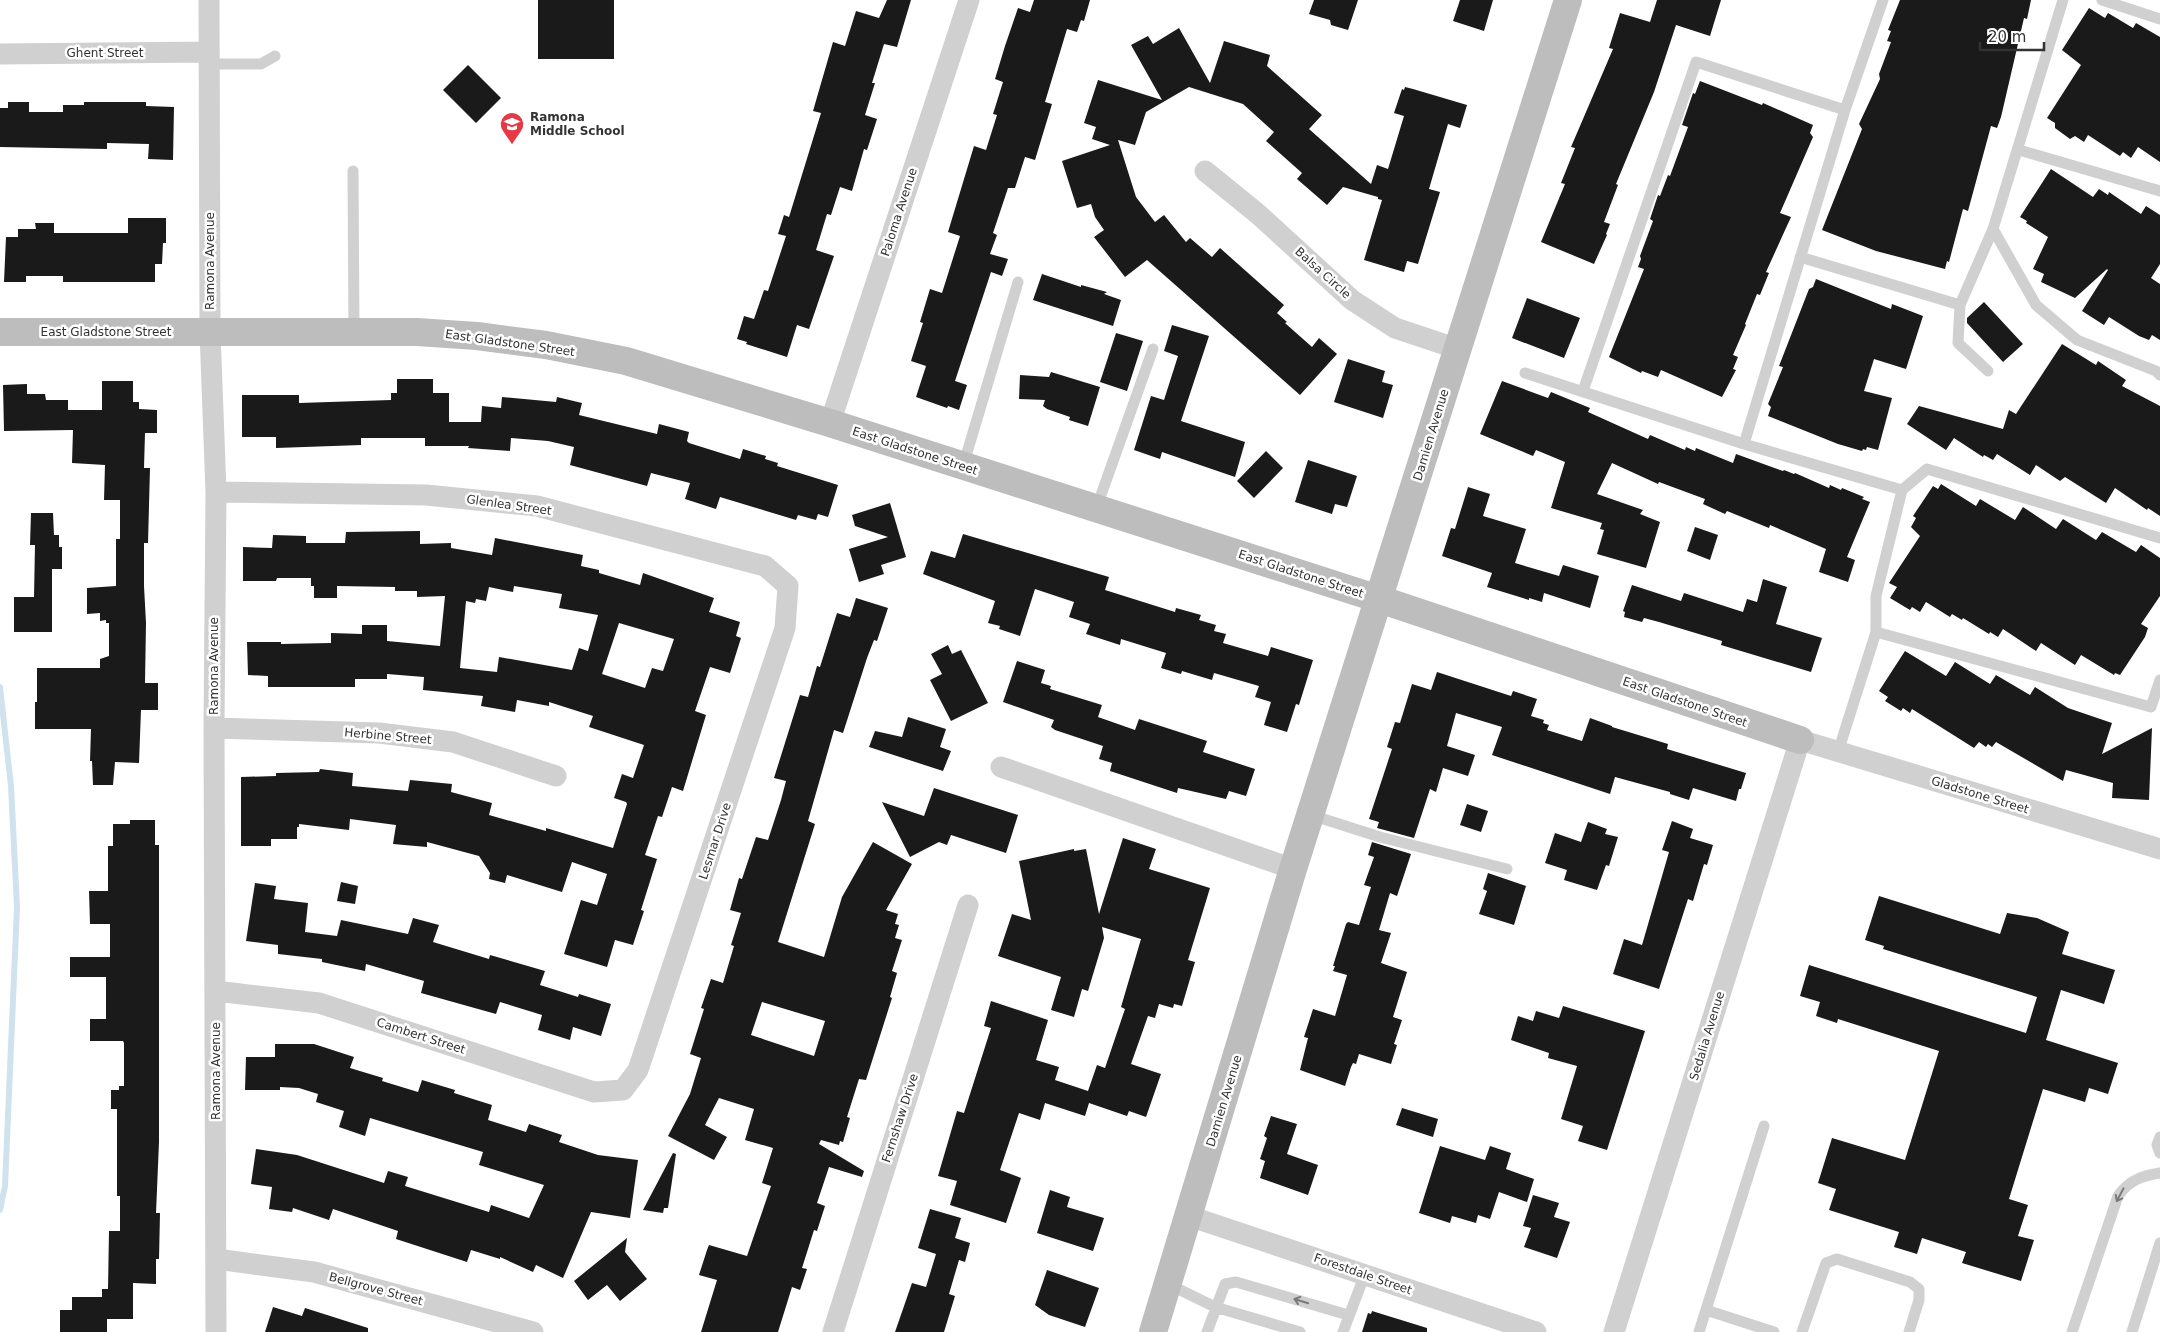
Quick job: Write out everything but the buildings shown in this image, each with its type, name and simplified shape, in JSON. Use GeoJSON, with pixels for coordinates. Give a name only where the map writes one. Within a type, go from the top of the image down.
{"type":"FeatureCollection","features":[{"type":"Feature","properties":{"kind":"street","name":"Ramona Avenue"},"geometry":{"type":"LineString","coordinates":[[209,0],[210,332],[216,492],[214,728],[216,1332]]}},
{"type":"Feature","properties":{"kind":"street","name":"Paloma Avenue"},"geometry":{"type":"LineString","coordinates":[[830,423],[969,0]]}},
{"type":"Feature","properties":{"kind":"street","name":"Damien Avenue"},"geometry":{"type":"LineString","coordinates":[[1153,1332],[1293,869],[1568,0]]}},
{"type":"Feature","properties":{"kind":"street","name":"Ghent Street"},"geometry":{"type":"LineString","coordinates":[[0,54],[209,58]]}},
{"type":"Feature","properties":{"kind":"street","name":"Balsa Circle"},"geometry":{"type":"LineString","coordinates":[[1205,171],[1258,214],[1352,300],[1395,328],[1458,349]]}},
{"type":"Feature","properties":{"kind":"street","name":"East Gladstone Street"},"geometry":{"type":"LineString","coordinates":[[0,332],[418,332],[477,336],[546,345],[626,361],[830,423],[1379,599],[1800,740]]}},
{"type":"Feature","properties":{"kind":"street","name":"Glenlea Street"},"geometry":{"type":"LineString","coordinates":[[216,492],[426,495],[537,506],[764,566],[788,586]]}},
{"type":"Feature","properties":{"kind":"street","name":"Lesmar Drive"},"geometry":{"type":"LineString","coordinates":[[623,1090],[638,1070],[785,628],[788,586]]}},
{"type":"Feature","properties":{"kind":"street","name":"Herbine Street"},"geometry":{"type":"LineString","coordinates":[[214,728],[379,733],[453,742],[556,776]]}},
{"type":"Feature","properties":{"kind":"street","name":"Gladstone Street"},"geometry":{"type":"LineString","coordinates":[[1800,740],[2160,849]]}},
{"type":"Feature","properties":{"kind":"street","name":"Sedalia Avenue"},"geometry":{"type":"LineString","coordinates":[[1614,1332],[1800,740]]}},
{"type":"Feature","properties":{"kind":"street"},"geometry":{"type":"LineString","coordinates":[[1001,767],[1293,869]]}},
{"type":"Feature","properties":{"kind":"street","name":"Fernshaw Drive"},"geometry":{"type":"LineString","coordinates":[[832,1332],[968,905]]}},
{"type":"Feature","properties":{"kind":"street","name":"Cambert Street"},"geometry":{"type":"LineString","coordinates":[[215,991],[319,1003],[594,1092],[623,1090]]}},
{"type":"Feature","properties":{"kind":"street","name":"Forestdale Street"},"geometry":{"type":"LineString","coordinates":[[1189,1216],[1536,1332]]}},
{"type":"Feature","properties":{"kind":"street","name":"Bellgrove Street"},"geometry":{"type":"LineString","coordinates":[[216,1259],[314,1272],[533,1332]]}},
{"type":"Feature","properties":{"kind":"lane"},"geometry":{"type":"LineString","coordinates":[[1744,444],[1846,110],[1883,0]]}},
{"type":"Feature","properties":{"kind":"lane"},"geometry":{"type":"LineString","coordinates":[[1988,371],[1958,343],[1960,305],[1993,229],[2019,150],[2063,0]]}},
{"type":"Feature","properties":{"kind":"lane"},"geometry":{"type":"LineString","coordinates":[[2102,0],[2160,20]]}},
{"type":"Feature","properties":{"kind":"lane"},"geometry":{"type":"LineString","coordinates":[[209,58],[261,64],[275,56]]}},
{"type":"Feature","properties":{"kind":"lane"},"geometry":{"type":"LineString","coordinates":[[1584,391],[1696,62],[1846,110]]}},
{"type":"Feature","properties":{"kind":"lane"},"geometry":{"type":"LineString","coordinates":[[2019,150],[2160,191]]}},
{"type":"Feature","properties":{"kind":"lane"},"geometry":{"type":"LineString","coordinates":[[353,171],[354,332]]}},
{"type":"Feature","properties":{"kind":"lane"},"geometry":{"type":"LineString","coordinates":[[1993,229],[2036,305],[2077,340],[2156,371],[2160,375]]}},
{"type":"Feature","properties":{"kind":"lane"},"geometry":{"type":"LineString","coordinates":[[1800,257],[1960,305]]}},
{"type":"Feature","properties":{"kind":"lane"},"geometry":{"type":"LineString","coordinates":[[963,466],[1018,282]]}},
{"type":"Feature","properties":{"kind":"lane"},"geometry":{"type":"LineString","coordinates":[[1096,509],[1153,349]]}},
{"type":"Feature","properties":{"kind":"lane"},"geometry":{"type":"LineString","coordinates":[[1525,373],[1744,444],[1902,490]]}},
{"type":"Feature","properties":{"kind":"lane"},"geometry":{"type":"LineString","coordinates":[[1838,752],[1876,632],[1876,596],[1902,490],[1927,469],[2160,538]]}},
{"type":"Feature","properties":{"kind":"lane"},"geometry":{"type":"LineString","coordinates":[[1876,632],[2151,707],[2160,680]]}},
{"type":"Feature","properties":{"kind":"lane"},"geometry":{"type":"LineString","coordinates":[[1310,815],[1380,837],[1507,869]]}},
{"type":"Feature","properties":{"kind":"lane"},"geometry":{"type":"LineString","coordinates":[[1699,1332],[1764,1126]]}},
{"type":"Feature","properties":{"kind":"lane"},"geometry":{"type":"LineString","coordinates":[[2160,1137],[2157,1145],[2160,1153]]}},
{"type":"Feature","properties":{"kind":"lane"},"geometry":{"type":"LineString","coordinates":[[2072,1332],[2118,1196],[2126,1184],[2147,1175],[2160,1173]]}},
{"type":"Feature","properties":{"kind":"lane"},"geometry":{"type":"LineString","coordinates":[[2132,1332],[2160,1244]]}},
{"type":"Feature","properties":{"kind":"lane"},"geometry":{"type":"LineString","coordinates":[[1802,1332],[1826,1263],[1838,1259],[1910,1282],[1919,1289],[1919,1300],[1909,1332]]}},
{"type":"Feature","properties":{"kind":"lane"},"geometry":{"type":"LineString","coordinates":[[1343,1332],[1365,1274]]}},
{"type":"Feature","properties":{"kind":"lane"},"geometry":{"type":"LineString","coordinates":[[1207,1332],[1225,1284],[1236,1282],[1348,1315]]}},
{"type":"Feature","properties":{"kind":"lane"},"geometry":{"type":"LineString","coordinates":[[1168,1284],[1215,1307],[1300,1332]]}},
{"type":"Feature","properties":{"kind":"lane"},"geometry":{"type":"LineString","coordinates":[[1706,1310],[1774,1332]]}},
{"type":"Feature","properties":{"kind":"waterway"},"geometry":{"type":"LineString","coordinates":[[0,687],[11,786],[17,907],[5,1186],[0,1210]]}},
{"type":"Feature","properties":{"kind":"place","name":"Ramona Middle School"},"geometry":{"type":"Point","coordinates":[512,145]}}]}
